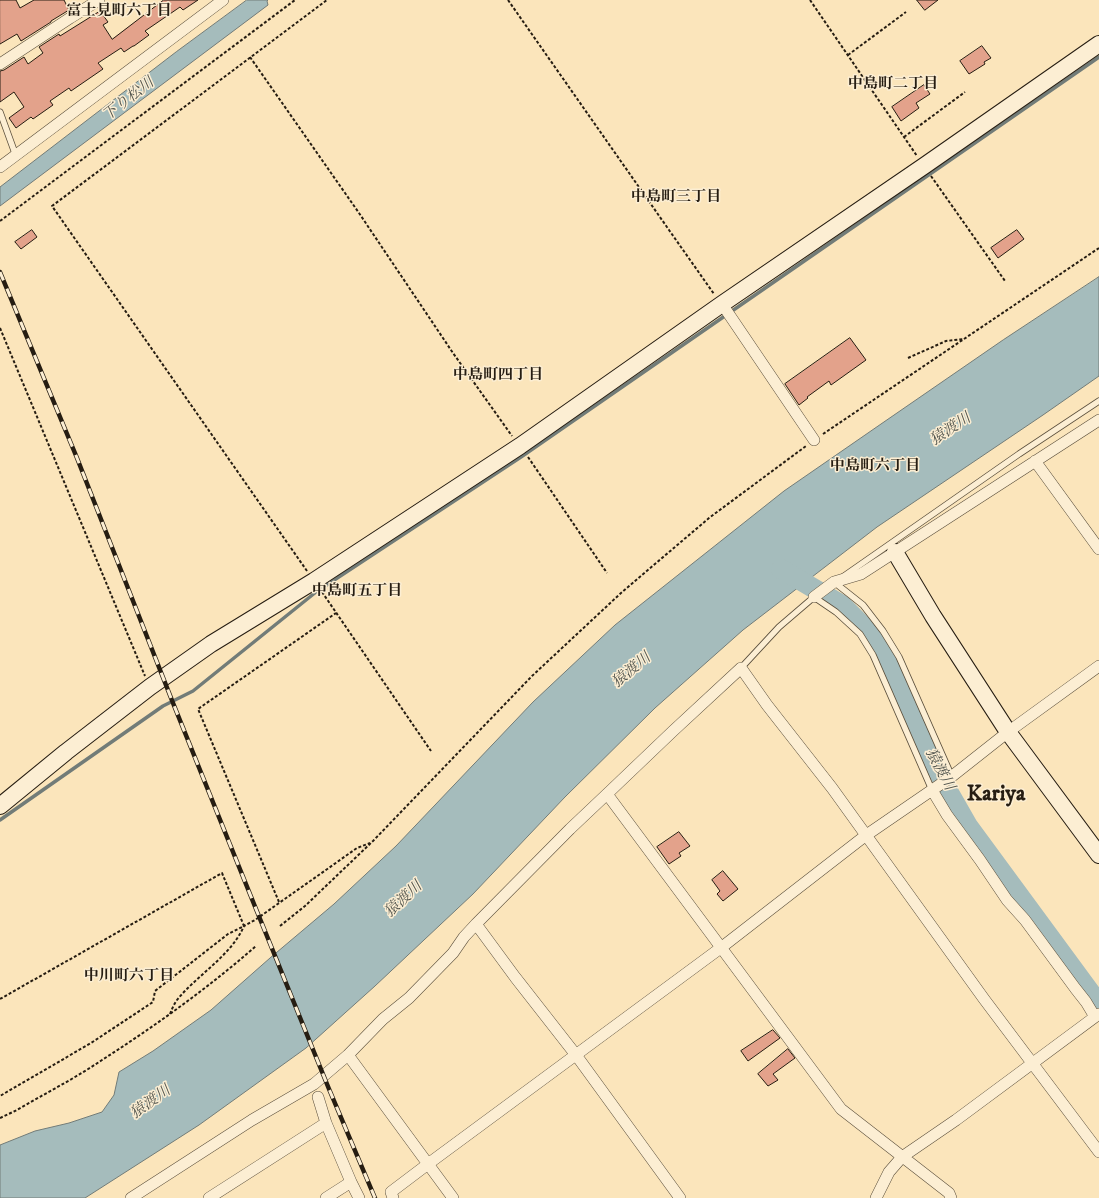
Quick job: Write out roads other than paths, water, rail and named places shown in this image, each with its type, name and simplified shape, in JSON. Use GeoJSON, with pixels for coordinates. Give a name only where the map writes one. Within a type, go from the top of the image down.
{"type":"FeatureCollection","features":[{"type":"Feature","properties":{"kind":"street"},"geometry":{"type":"LineString","coordinates":[[0,64],[99,0]]}},
{"type":"Feature","properties":{"kind":"street"},"geometry":{"type":"LineString","coordinates":[[0,167],[210,4],[223,0]]}},
{"type":"Feature","properties":{"kind":"street"},"geometry":{"type":"LineString","coordinates":[[0,806],[150,686],[211,644],[314,581],[520,446],[1099,44]]}},
{"type":"Feature","properties":{"kind":"street"},"geometry":{"type":"LineString","coordinates":[[723,306],[814,440]]}},
{"type":"Feature","properties":{"kind":"street"},"geometry":{"type":"LineString","coordinates":[[814,598],[834,582],[862,574],[1099,420]]}},
{"type":"Feature","properties":{"kind":"street"},"geometry":{"type":"LineString","coordinates":[[1035,461],[1099,550]]}},
{"type":"Feature","properties":{"kind":"street"},"geometry":{"type":"LineString","coordinates":[[895,552],[932,616],[1008,732],[1099,855]]}},
{"type":"Feature","properties":{"kind":"street"},"geometry":{"type":"LineString","coordinates":[[393,1198],[391,1192],[428,1164],[722,948],[865,836],[951,777],[1008,732],[1099,666]]}},
{"type":"Feature","properties":{"kind":"street"},"geometry":{"type":"LineString","coordinates":[[131,1198],[252,1120],[314,1084],[348,1055],[383,1019],[409,998],[453,953],[464,937],[476,924],[570,829],[741,668],[767,705],[832,788],[865,836],[1099,1152]]}},
{"type":"Feature","properties":{"kind":"street"},"geometry":{"type":"LineString","coordinates":[[876,1198],[889,1172],[902,1157],[956,1120],[1097,1016],[1025,920],[1007,900],[947,815],[933,790]]}},
{"type":"Feature","properties":{"kind":"street"},"geometry":{"type":"LineString","coordinates":[[607,794],[842,1110],[949,1193],[951,1198]]}},
{"type":"Feature","properties":{"kind":"street"},"geometry":{"type":"LineString","coordinates":[[476,924],[576,1055],[680,1198]]}},
{"type":"Feature","properties":{"kind":"street"},"geometry":{"type":"LineString","coordinates":[[348,1055],[453,1198]]}},
{"type":"Feature","properties":{"kind":"street"},"geometry":{"type":"LineString","coordinates":[[318,1097],[326,1123],[359,1198]]}},
{"type":"Feature","properties":{"kind":"street"},"geometry":{"type":"LineString","coordinates":[[209,1198],[326,1123]]}},
{"type":"Feature","properties":{"kind":"street"},"geometry":{"type":"LineString","coordinates":[[326,1198],[351,1182]]}},
{"type":"Feature","properties":{"kind":"lane"},"geometry":{"type":"LineString","coordinates":[[0,112],[16,156]]}},
{"type":"Feature","properties":{"kind":"lane"},"geometry":{"type":"LineString","coordinates":[[951,777],[899,657],[883,631],[863,605],[834,582],[1099,401]]}},
{"type":"Feature","properties":{"kind":"lane"},"geometry":{"type":"LineString","coordinates":[[741,668],[779,626],[814,598],[836,612],[860,634],[873,655],[933,790]]}},
{"type":"Feature","properties":{"kind":"water","name":"下り松川"},"geometry":{"type":"Polygon","coordinates":[[[247,0],[268,0],[268,5],[0,206],[0,187],[176,52],[247,0]]]}},
{"type":"Feature","properties":{"kind":"water"},"geometry":{"type":"Polygon","coordinates":[[[1099,277],[1099,376],[877,527],[743,630],[655,708],[565,797],[473,894],[306,1048],[199,1125],[85,1198],[0,1198],[0,1145],[35,1131],[69,1123],[102,1112],[114,1095],[119,1072],[153,1051],[211,1010],[334,904],[396,846],[533,702],[615,625],[784,491],[1003,340],[1099,277]]]}},
{"type":"Feature","properties":{"kind":"waterway"},"geometry":{"type":"LineString","coordinates":[[0,820],[163,706],[193,691],[316,592],[521,457],[1099,57]]}},
{"type":"Feature","properties":{"kind":"waterway","name":"猿渡川"},"geometry":{"type":"LineString","coordinates":[[781,569],[842,605],[866,629],[888,659],[921,737],[948,791],[968,826],[1099,1004]]}},
{"type":"Feature","properties":{"kind":"railway"},"geometry":{"type":"LineString","coordinates":[[0,272],[77,458],[256,909],[375,1198]]}},
{"type":"Feature","properties":{"kind":"district","name":"富士見町六丁目"},"geometry":{"type":"Point","coordinates":[119,12]}},
{"type":"Feature","properties":{"kind":"district","name":"中島町二丁目"},"geometry":{"type":"Point","coordinates":[893,85]}},
{"type":"Feature","properties":{"kind":"district","name":"中島町三丁目"},"geometry":{"type":"Point","coordinates":[676,198]}},
{"type":"Feature","properties":{"kind":"district","name":"中島町四丁目"},"geometry":{"type":"Point","coordinates":[498,376]}},
{"type":"Feature","properties":{"kind":"district","name":"中島町六丁目"},"geometry":{"type":"Point","coordinates":[875,467]}},
{"type":"Feature","properties":{"kind":"district","name":"中島町五丁目"},"geometry":{"type":"Point","coordinates":[357,592]}},
{"type":"Feature","properties":{"kind":"district","name":"Kariya"},"geometry":{"type":"Point","coordinates":[996,795]}},
{"type":"Feature","properties":{"kind":"district","name":"中川町六丁目"},"geometry":{"type":"Point","coordinates":[129,977]}}]}
